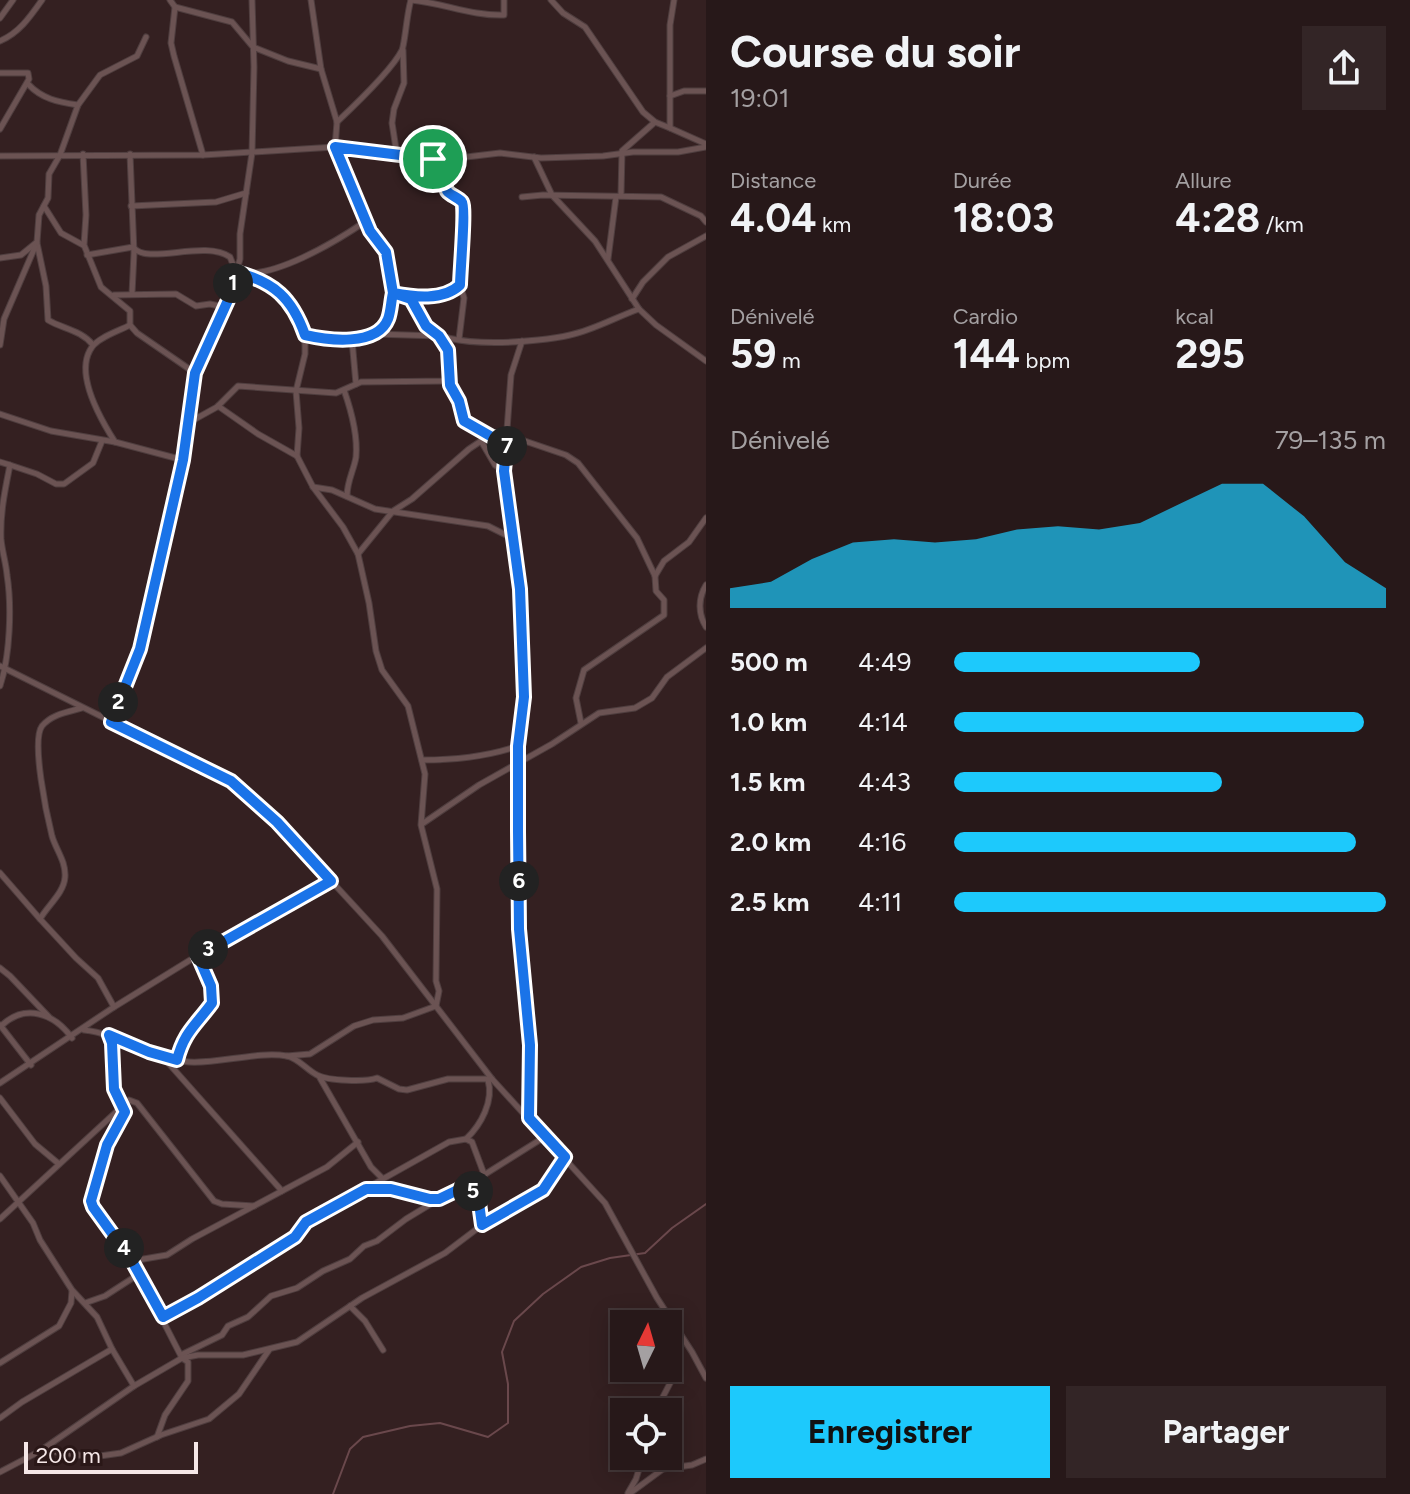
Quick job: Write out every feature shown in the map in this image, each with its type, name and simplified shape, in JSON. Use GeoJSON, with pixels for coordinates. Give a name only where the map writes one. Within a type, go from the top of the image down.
{"type":"FeatureCollection","features":[{"type":"Feature","properties":{"kind":"street"},"geometry":{"type":"LineString","coordinates":[[0,18],[13,0]]}},
{"type":"Feature","properties":{"kind":"street"},"geometry":{"type":"LineString","coordinates":[[0,41],[26,23],[42,0]]}},
{"type":"Feature","properties":{"kind":"street"},"geometry":{"type":"LineString","coordinates":[[170,0],[175,7],[232,22],[253,47],[288,61],[321,69]]}},
{"type":"Feature","properties":{"kind":"street"},"geometry":{"type":"LineString","coordinates":[[111,722],[140,649],[183,460],[195,373],[224,307],[240,259],[240,234],[252,153],[252,0]]}},
{"type":"Feature","properties":{"kind":"street"},"geometry":{"type":"LineString","coordinates":[[311,0],[321,69],[337,122],[335,147],[370,231],[386,252],[393,293],[388,318],[373,334]]}},
{"type":"Feature","properties":{"kind":"street"},"geometry":{"type":"LineString","coordinates":[[397,155],[392,123],[404,83],[405,18],[411,0],[440,3],[485,16],[504,15],[504,0]]}},
{"type":"Feature","properties":{"kind":"street"},"geometry":{"type":"LineString","coordinates":[[551,0],[563,13],[585,27],[643,112],[655,122],[706,146]]}},
{"type":"Feature","properties":{"kind":"street"},"geometry":{"type":"LineString","coordinates":[[670,128],[670,25],[674,0]]}},
{"type":"Feature","properties":{"kind":"street"},"geometry":{"type":"LineString","coordinates":[[175,7],[171,43],[203,155]]}},
{"type":"Feature","properties":{"kind":"street"},"geometry":{"type":"LineString","coordinates":[[93,345],[88,338],[65,325],[48,320],[46,286],[37,242],[39,215],[48,198],[49,174],[60,155],[78,105],[100,75],[137,56],[146,37]]}},
{"type":"Feature","properties":{"kind":"street"},"geometry":{"type":"LineString","coordinates":[[337,122],[360,101],[403,49]]}},
{"type":"Feature","properties":{"kind":"street"},"geometry":{"type":"LineString","coordinates":[[0,73],[28,73],[28,84],[0,129]]}},
{"type":"Feature","properties":{"kind":"street"},"geometry":{"type":"LineString","coordinates":[[28,84],[34,92],[53,100],[78,105]]}},
{"type":"Feature","properties":{"kind":"street"},"geometry":{"type":"LineString","coordinates":[[670,96],[684,91],[706,91]]}},
{"type":"Feature","properties":{"kind":"street"},"geometry":{"type":"LineString","coordinates":[[607,260],[618,196],[621,154],[655,122]]}},
{"type":"Feature","properties":{"kind":"street"},"geometry":{"type":"LineString","coordinates":[[0,156],[203,155],[335,147],[433,159],[500,153],[534,157],[678,152],[706,146]]}},
{"type":"Feature","properties":{"kind":"street"},"geometry":{"type":"LineString","coordinates":[[83,154],[84,245],[101,287],[130,311],[130,325],[195,373]]}},
{"type":"Feature","properties":{"kind":"street"},"geometry":{"type":"LineString","coordinates":[[130,154],[132,294]]}},
{"type":"Feature","properties":{"kind":"street"},"geometry":{"type":"LineString","coordinates":[[534,157],[552,195],[588,233],[639,309],[706,361]]}},
{"type":"Feature","properties":{"kind":"street"},"geometry":{"type":"LineString","coordinates":[[433,159],[444,178],[447,191],[463,202],[465,208],[460,285],[464,298],[459,339]]}},
{"type":"Feature","properties":{"kind":"street"},"geometry":{"type":"LineString","coordinates":[[131,206],[216,202],[246,193]]}},
{"type":"Feature","properties":{"kind":"street"},"geometry":{"type":"LineString","coordinates":[[522,197],[618,196],[670,200],[701,216],[706,222]]}},
{"type":"Feature","properties":{"kind":"street"},"geometry":{"type":"LineString","coordinates":[[44,206],[61,233],[84,245]]}},
{"type":"Feature","properties":{"kind":"street"},"geometry":{"type":"LineString","coordinates":[[249,275],[321,251],[366,221]]}},
{"type":"Feature","properties":{"kind":"street"},"geometry":{"type":"LineString","coordinates":[[632,299],[643,282],[668,257],[706,236]]}},
{"type":"Feature","properties":{"kind":"street"},"geometry":{"type":"LineString","coordinates":[[0,258],[21,255],[37,242]]}},
{"type":"Feature","properties":{"kind":"street"},"geometry":{"type":"LineString","coordinates":[[0,345],[4,319],[37,242]]}},
{"type":"Feature","properties":{"kind":"street"},"geometry":{"type":"LineString","coordinates":[[133,247],[146,255],[203,250],[226,254],[236,272]]}},
{"type":"Feature","properties":{"kind":"street"},"geometry":{"type":"LineString","coordinates":[[87,255],[133,247]]}},
{"type":"Feature","properties":{"kind":"street"},"geometry":{"type":"LineString","coordinates":[[236,272],[268,283],[297,311],[305,335],[305,354],[296,391],[299,428],[297,456],[313,487],[343,527],[358,554],[382,670],[408,706],[425,774],[421,825],[437,889],[436,981],[439,991],[436,1006]]}},
{"type":"Feature","properties":{"kind":"street"},"geometry":{"type":"LineString","coordinates":[[393,293],[443,295],[460,285]]}},
{"type":"Feature","properties":{"kind":"street"},"geometry":{"type":"LineString","coordinates":[[113,295],[176,294],[196,306],[210,304],[224,307]]}},
{"type":"Feature","properties":{"kind":"street"},"geometry":{"type":"LineString","coordinates":[[408,296],[426,326],[439,336],[448,350],[449,378],[464,421],[492,437],[504,437],[566,455],[578,463],[637,538],[655,576],[656,591],[664,600],[664,615],[584,670],[576,698],[581,723]]}},
{"type":"Feature","properties":{"kind":"street"},"geometry":{"type":"LineString","coordinates":[[305,335],[352,340],[373,334],[439,336],[488,343],[522,341],[571,335],[639,309]]}},
{"type":"Feature","properties":{"kind":"street"},"geometry":{"type":"LineString","coordinates":[[115,442],[93,402],[86,379],[89,351],[93,345],[130,325]]}},
{"type":"Feature","properties":{"kind":"street"},"geometry":{"type":"LineString","coordinates":[[352,340],[356,384]]}},
{"type":"Feature","properties":{"kind":"street"},"geometry":{"type":"LineString","coordinates":[[522,341],[511,375],[504,437],[504,471],[520,589],[524,697],[518,746],[519,929],[530,1045],[529,1118]]}},
{"type":"Feature","properties":{"kind":"street"},"geometry":{"type":"LineString","coordinates":[[188,423],[218,406],[238,386],[336,393],[361,382],[445,382],[449,378]]}},
{"type":"Feature","properties":{"kind":"street"},"geometry":{"type":"LineString","coordinates":[[344,390],[353,423],[356,456],[348,478],[347,496]]}},
{"type":"Feature","properties":{"kind":"street"},"geometry":{"type":"LineString","coordinates":[[218,406],[297,456]]}},
{"type":"Feature","properties":{"kind":"street"},"geometry":{"type":"LineString","coordinates":[[0,414],[51,431],[115,442],[183,460]]}},
{"type":"Feature","properties":{"kind":"street"},"geometry":{"type":"LineString","coordinates":[[358,554],[393,511],[412,499],[481,441],[504,437]]}},
{"type":"Feature","properties":{"kind":"street"},"geometry":{"type":"LineString","coordinates":[[0,462],[56,484],[64,484],[93,463],[102,441]]}},
{"type":"Feature","properties":{"kind":"street"},"geometry":{"type":"LineString","coordinates":[[481,441],[495,465],[504,471]]}},
{"type":"Feature","properties":{"kind":"street"},"geometry":{"type":"LineString","coordinates":[[0,686],[9,642],[8,579],[0,513],[10,465]]}},
{"type":"Feature","properties":{"kind":"street"},"geometry":{"type":"LineString","coordinates":[[313,487],[347,496],[375,509],[488,526],[514,539]]}},
{"type":"Feature","properties":{"kind":"street"},"geometry":{"type":"LineString","coordinates":[[655,576],[664,561],[689,542],[706,519]]}},
{"type":"Feature","properties":{"kind":"street"},"geometry":{"type":"LineString","coordinates":[[706,585],[700,598],[700,611],[706,627]]}},
{"type":"Feature","properties":{"kind":"street"},"geometry":{"type":"LineString","coordinates":[[421,825],[479,785],[552,744],[599,713],[635,708],[652,698],[667,677],[706,648]]}},
{"type":"Feature","properties":{"kind":"street"},"geometry":{"type":"LineString","coordinates":[[3,668],[231,781],[277,822],[382,936],[490,1079],[605,1203],[666,1310]]}},
{"type":"Feature","properties":{"kind":"street"},"geometry":{"type":"LineString","coordinates":[[40,919],[63,887],[65,874],[53,839],[39,767],[39,732],[56,715],[83,708]]}},
{"type":"Feature","properties":{"kind":"street"},"geometry":{"type":"LineString","coordinates":[[422,760],[477,757],[518,746]]}},
{"type":"Feature","properties":{"kind":"street"},"geometry":{"type":"LineString","coordinates":[[0,873],[76,958],[98,978],[114,1007]]}},
{"type":"Feature","properties":{"kind":"street"},"geometry":{"type":"LineString","coordinates":[[0,1083],[72,1038],[114,1007],[331,881]]}},
{"type":"Feature","properties":{"kind":"street"},"geometry":{"type":"LineString","coordinates":[[177,1060],[189,1030],[212,1003],[211,986],[198,956]]}},
{"type":"Feature","properties":{"kind":"street"},"geometry":{"type":"LineString","coordinates":[[0,968],[50,1018]]}},
{"type":"Feature","properties":{"kind":"street"},"geometry":{"type":"LineString","coordinates":[[83,1030],[109,1035],[162,1057],[207,1062],[310,1054],[354,1026],[373,1020],[403,1018],[436,1006]]}},
{"type":"Feature","properties":{"kind":"street"},"geometry":{"type":"LineString","coordinates":[[31,1065],[0,1026],[16,1015],[29,1014],[59,1021],[72,1038]]}},
{"type":"Feature","properties":{"kind":"street"},"geometry":{"type":"LineString","coordinates":[[109,1035],[114,1089],[125,1112],[107,1145],[91,1201],[132,1261],[181,1357],[188,1362],[188,1381],[165,1415],[157,1437]]}},
{"type":"Feature","properties":{"kind":"street"},"geometry":{"type":"LineString","coordinates":[[287,1056],[320,1077],[371,1167],[383,1179]]}},
{"type":"Feature","properties":{"kind":"street"},"geometry":{"type":"LineString","coordinates":[[162,1057],[282,1191]]}},
{"type":"Feature","properties":{"kind":"street"},"geometry":{"type":"LineString","coordinates":[[320,1077],[366,1081],[377,1078],[407,1090],[448,1079],[490,1079]]}},
{"type":"Feature","properties":{"kind":"street"},"geometry":{"type":"LineString","coordinates":[[163,1317],[295,1237],[306,1222],[449,1142],[466,1139],[477,1128],[483,1113],[490,1094],[490,1079]]}},
{"type":"Feature","properties":{"kind":"street"},"geometry":{"type":"LineString","coordinates":[[0,1098],[35,1144],[59,1164]]}},
{"type":"Feature","properties":{"kind":"street"},"geometry":{"type":"LineString","coordinates":[[0,1219],[129,1100],[137,1103],[214,1201],[254,1206]]}},
{"type":"Feature","properties":{"kind":"street"},"geometry":{"type":"LineString","coordinates":[[0,1472],[42,1450],[134,1386],[222,1335],[228,1326],[248,1317],[271,1296],[297,1288],[323,1271],[350,1259],[364,1246],[377,1241],[406,1219],[546,1136]]}},
{"type":"Feature","properties":{"kind":"street"},"geometry":{"type":"LineString","coordinates":[[466,1139],[476,1149],[484,1174]]}},
{"type":"Feature","properties":{"kind":"street"},"geometry":{"type":"LineString","coordinates":[[132,1261],[167,1255],[327,1167],[358,1142]]}},
{"type":"Feature","properties":{"kind":"street"},"geometry":{"type":"LineString","coordinates":[[181,1357],[243,1355],[297,1342],[350,1306],[445,1253],[482,1225],[543,1190],[565,1157]]}},
{"type":"Feature","properties":{"kind":"street"},"geometry":{"type":"LineString","coordinates":[[0,1176],[72,1290],[97,1317],[134,1386]]}},
{"type":"Feature","properties":{"kind":"street"},"geometry":{"type":"LineString","coordinates":[[468,1185],[479,1203],[482,1225]]}},
{"type":"Feature","properties":{"kind":"street"},"geometry":{"type":"LineString","coordinates":[[366,1189],[391,1189],[439,1199]]}},
{"type":"Feature","properties":{"kind":"street"},"geometry":{"type":"LineString","coordinates":[[85,1303],[105,1296],[139,1274]]}},
{"type":"Feature","properties":{"kind":"street"},"geometry":{"type":"LineString","coordinates":[[0,1363],[59,1326],[71,1303],[72,1290]]}},
{"type":"Feature","properties":{"kind":"street"},"geometry":{"type":"LineString","coordinates":[[350,1306],[365,1321],[383,1350]]}},
{"type":"Feature","properties":{"kind":"street"},"geometry":{"type":"LineString","coordinates":[[682,1338],[706,1378]]}},
{"type":"Feature","properties":{"kind":"street"},"geometry":{"type":"LineString","coordinates":[[0,1418],[112,1349]]}},
{"type":"Feature","properties":{"kind":"street"},"geometry":{"type":"LineString","coordinates":[[42,1450],[106,1457],[209,1419],[239,1394],[269,1350]]}},
{"type":"Feature","properties":{"kind":"street"},"geometry":{"type":"LineString","coordinates":[[628,1494],[663,1469],[692,1465],[706,1459]]}},
{"type":"Feature","properties":{"kind":"street"},"geometry":{"type":"LineString","coordinates":[[628,1494],[639,1470]]}},
{"type":"Feature","properties":{"kind":"waterway"},"geometry":{"type":"LineString","coordinates":[[333,1494],[350,1449],[363,1437],[410,1426],[440,1423],[488,1437],[508,1423],[508,1384],[502,1352],[514,1321],[543,1294],[581,1267],[610,1258],[645,1253],[672,1228],[706,1204]]}},
{"type":"Feature","properties":{"kind":"route"},"geometry":{"type":"LineString","coordinates":[[433,159],[335,147],[370,231],[386,252],[393,293],[411,299],[426,326],[439,336],[448,350],[450,385],[459,401],[464,421],[492,437],[507,438],[504,471],[520,589],[524,697],[518,746],[519,929],[530,1045],[529,1118],[565,1157],[543,1190],[482,1225],[479,1203],[468,1185],[439,1199],[391,1189],[366,1189],[306,1222],[295,1237],[163,1317],[132,1261],[91,1201],[107,1145],[125,1112],[114,1089],[109,1035],[177,1060],[189,1030],[212,1003],[211,986],[198,956],[331,881],[250,795],[231,781],[111,722],[140,649],[183,460],[195,373],[229,298],[236,272],[268,283],[297,311],[305,335],[326,339],[352,340],[373,334],[388,318],[393,293],[443,295],[453,291],[460,285],[465,208],[463,202],[449,195],[433,159]]}}]}
